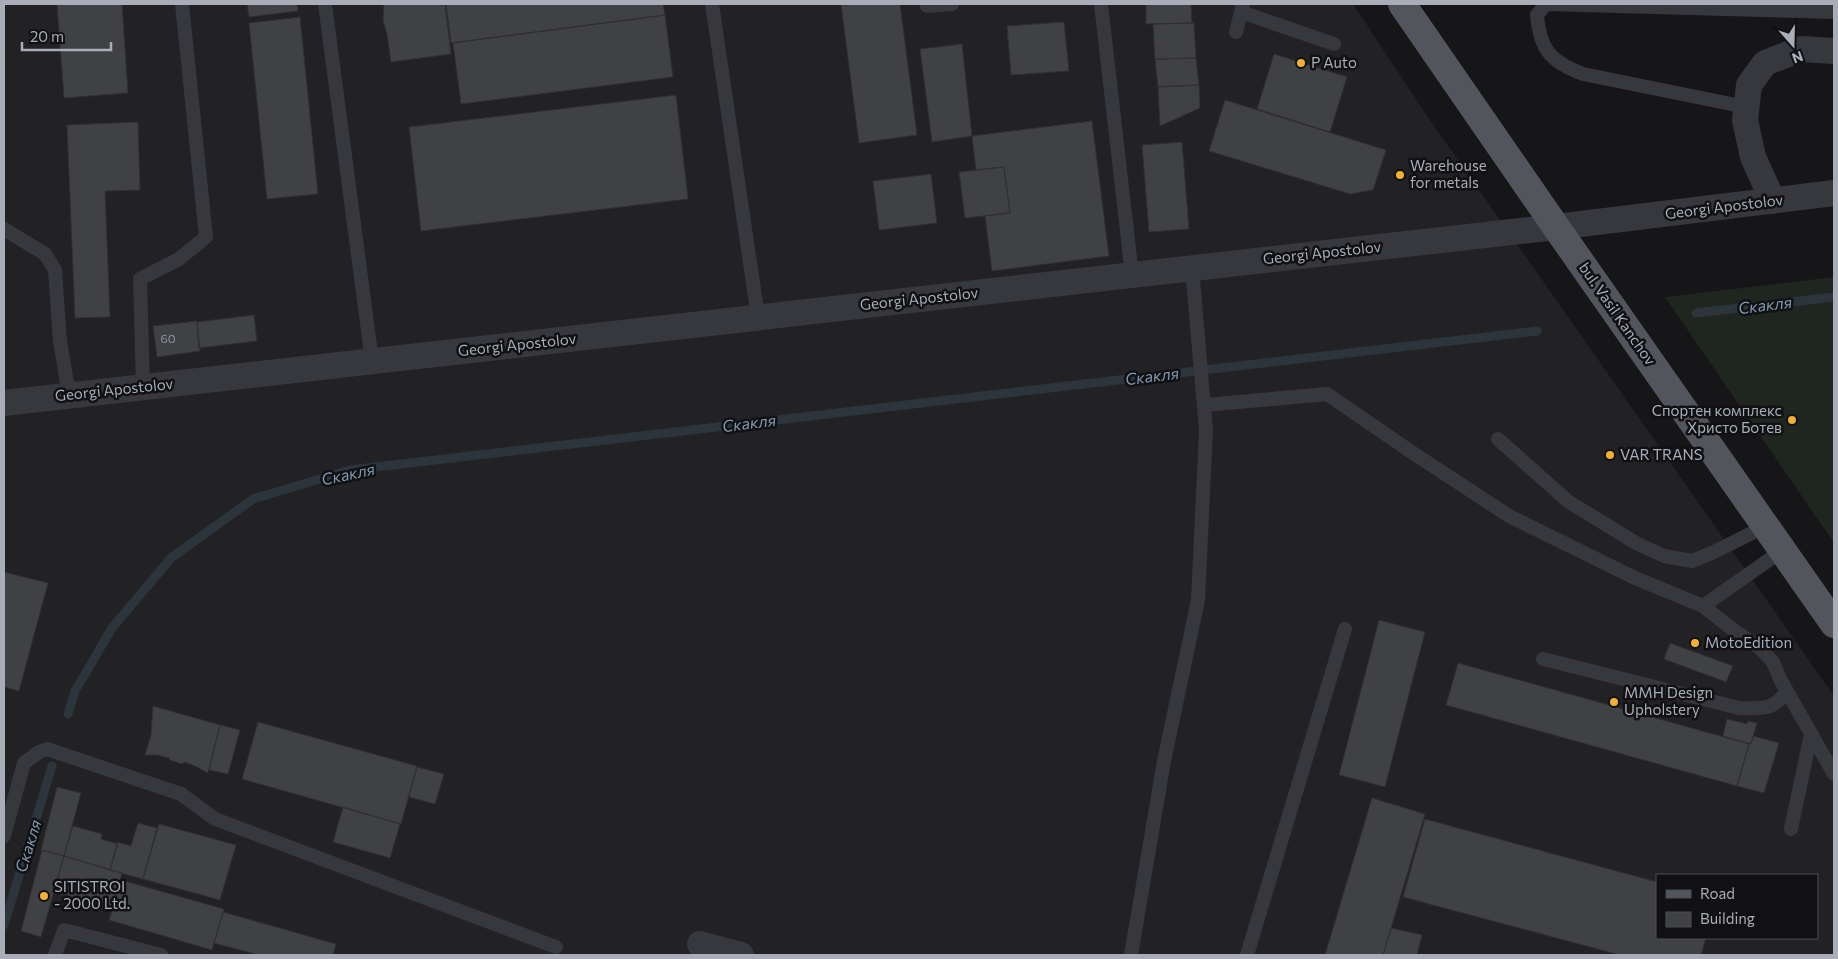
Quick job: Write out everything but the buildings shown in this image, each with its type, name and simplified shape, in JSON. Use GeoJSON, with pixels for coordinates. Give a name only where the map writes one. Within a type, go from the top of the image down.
{"type":"FeatureCollection","features":[{"type":"Feature","properties":{"kind":"main road","name":"bul. Vasil Kanchov"},"geometry":{"type":"LineString","coordinates":[[1402,4],[1834,624]]}},
{"type":"Feature","properties":{"kind":"street"},"geometry":{"type":"LineString","coordinates":[[1773,201],[1753,157],[1745,120],[1749,85],[1765,63],[1801,49],[1834,51]]}},
{"type":"Feature","properties":{"kind":"street","name":"Georgi Apostolov"},"geometry":{"type":"LineString","coordinates":[[4,403],[1556,227],[1834,193]]}},
{"type":"Feature","properties":{"kind":"street"},"geometry":{"type":"LineString","coordinates":[[700,944],[741,955]]}},
{"type":"Feature","properties":{"kind":"lane"},"geometry":{"type":"LineString","coordinates":[[143,387],[140,279],[178,259],[206,237],[182,4]]}},
{"type":"Feature","properties":{"kind":"lane"},"geometry":{"type":"LineString","coordinates":[[325,4],[372,361]]}},
{"type":"Feature","properties":{"kind":"lane"},"geometry":{"type":"LineString","coordinates":[[712,4],[758,317]]}},
{"type":"Feature","properties":{"kind":"lane"},"geometry":{"type":"LineString","coordinates":[[927,6],[952,4]]}},
{"type":"Feature","properties":{"kind":"lane"},"geometry":{"type":"LineString","coordinates":[[1101,4],[1132,275]]}},
{"type":"Feature","properties":{"kind":"lane"},"geometry":{"type":"LineString","coordinates":[[1746,107],[1583,74],[1562,66],[1547,51],[1538,34],[1537,15],[1546,4],[1834,12]]}},
{"type":"Feature","properties":{"kind":"lane"},"geometry":{"type":"LineString","coordinates":[[1236,32],[1242,8],[1334,44]]}},
{"type":"Feature","properties":{"kind":"lane"},"geometry":{"type":"LineString","coordinates":[[4,229],[45,254],[55,270],[60,341],[69,395]]}},
{"type":"Feature","properties":{"kind":"lane"},"geometry":{"type":"LineString","coordinates":[[1131,955],[1164,761],[1198,600],[1206,430],[1204,386],[1192,268]]}},
{"type":"Feature","properties":{"kind":"lane"},"geometry":{"type":"LineString","coordinates":[[1205,405],[1327,394],[1509,516],[1635,578],[1703,606],[1758,647],[1773,662],[1787,691],[1834,774]]}},
{"type":"Feature","properties":{"kind":"lane"},"geometry":{"type":"LineString","coordinates":[[1498,439],[1569,502],[1636,543],[1664,556],[1692,561],[1766,526]]}},
{"type":"Feature","properties":{"kind":"lane"},"geometry":{"type":"LineString","coordinates":[[1703,606],[1783,550]]}},
{"type":"Feature","properties":{"kind":"lane"},"geometry":{"type":"LineString","coordinates":[[1247,955],[1345,628]]}},
{"type":"Feature","properties":{"kind":"lane"},"geometry":{"type":"LineString","coordinates":[[1543,659],[1739,708],[1765,708],[1778,703],[1787,691]]}},
{"type":"Feature","properties":{"kind":"lane"},"geometry":{"type":"LineString","coordinates":[[1791,829],[1811,734]]}},
{"type":"Feature","properties":{"kind":"lane"},"geometry":{"type":"LineString","coordinates":[[4,836],[24,763],[39,752],[47,749],[180,794],[215,819],[556,947]]}},
{"type":"Feature","properties":{"kind":"lane"},"geometry":{"type":"LineString","coordinates":[[55,955],[64,930],[161,955]]}},
{"type":"Feature","properties":{"kind":"shaded area"},"geometry":{"type":"Polygon","coordinates":[[[4,4],[1353,4],[1425,113],[1834,696],[1834,955],[4,955],[4,4]]]}},
{"type":"Feature","properties":{"kind":"shaded area","name":"Спортен комплекс Христо Ботев"},"geometry":{"type":"Polygon","coordinates":[[[1834,277],[1834,543],[1665,297],[1834,277]]]}},
{"type":"Feature","properties":{"kind":"waterway","name":"Скакля"},"geometry":{"type":"LineString","coordinates":[[1696,313],[1834,297]]}},
{"type":"Feature","properties":{"kind":"waterway","name":"Скакля"},"geometry":{"type":"LineString","coordinates":[[68,714],[75,691],[112,628],[171,558],[253,499],[350,470],[1537,331]]}},
{"type":"Feature","properties":{"kind":"waterway","name":"Скакля"},"geometry":{"type":"LineString","coordinates":[[4,925],[52,766]]}},
{"type":"Feature","properties":{"kind":"place","name":"P Auto"},"geometry":{"type":"Point","coordinates":[1301,63]}},
{"type":"Feature","properties":{"kind":"place","name":"Warehouse for metals"},"geometry":{"type":"Point","coordinates":[1400,175]}},
{"type":"Feature","properties":{"kind":"place","name":"Спортен комплекс Христо Ботев"},"geometry":{"type":"Point","coordinates":[1792,420]}},
{"type":"Feature","properties":{"kind":"place","name":"VAR TRANS"},"geometry":{"type":"Point","coordinates":[1610,455]}},
{"type":"Feature","properties":{"kind":"place","name":"MotoEdition"},"geometry":{"type":"Point","coordinates":[1695,643]}},
{"type":"Feature","properties":{"kind":"place","name":"MMH Design Upholstery"},"geometry":{"type":"Point","coordinates":[1614,702]}},
{"type":"Feature","properties":{"kind":"place","name":"SITISTROI - 2000 Ltd."},"geometry":{"type":"Point","coordinates":[44,896]}}]}
